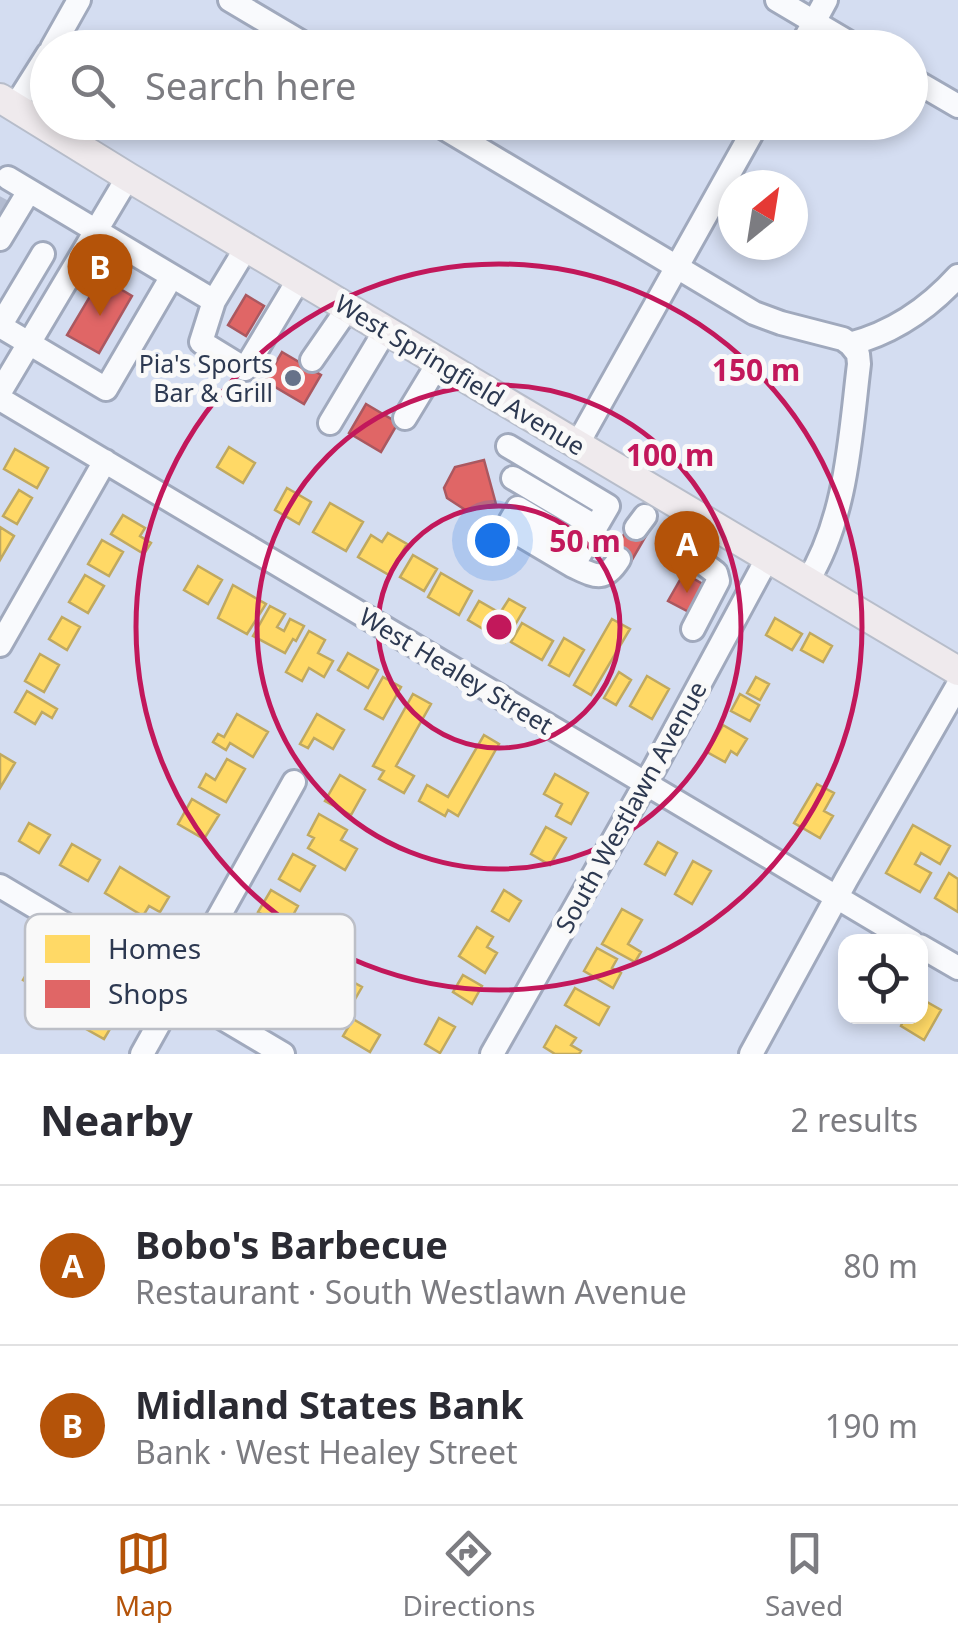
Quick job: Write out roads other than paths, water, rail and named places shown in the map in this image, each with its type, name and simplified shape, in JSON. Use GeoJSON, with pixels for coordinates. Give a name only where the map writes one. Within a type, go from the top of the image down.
{"type":"FeatureCollection","features":[{"type":"Feature","properties":{"kind":"main road","name":"West Springfield Avenue"},"geometry":{"type":"LineString","coordinates":[[5,103],[30,118]]}},
{"type":"Feature","properties":{"kind":"main road","name":"West Springfield Avenue"},"geometry":{"type":"LineString","coordinates":[[66,140],[958,672]]}},
{"type":"Feature","properties":{"kind":"street"},"geometry":{"type":"LineString","coordinates":[[62,30],[79,0]]}},
{"type":"Feature","properties":{"kind":"street"},"geometry":{"type":"LineString","coordinates":[[230,0],[281,30]]}},
{"type":"Feature","properties":{"kind":"street"},"geometry":{"type":"LineString","coordinates":[[776,0],[828,30]]}},
{"type":"Feature","properties":{"kind":"street"},"geometry":{"type":"LineString","coordinates":[[810,30],[826,0]]}},
{"type":"Feature","properties":{"kind":"street"},"geometry":{"type":"LineString","coordinates":[[5,103],[30,75]]}},
{"type":"Feature","properties":{"kind":"street"},"geometry":{"type":"LineString","coordinates":[[928,88],[958,106]]}},
{"type":"Feature","properties":{"kind":"street"},"geometry":{"type":"LineString","coordinates":[[464,140],[754,313],[843,339],[858,354],[847,463],[826,546],[807,582]]}},
{"type":"Feature","properties":{"kind":"street"},"geometry":{"type":"LineString","coordinates":[[577,444],[748,140]]}},
{"type":"Feature","properties":{"kind":"street"},"geometry":{"type":"LineString","coordinates":[[0,395],[128,177]]}},
{"type":"Feature","properties":{"kind":"street"},"geometry":{"type":"LineString","coordinates":[[0,238],[15,188],[214,301]]}},
{"type":"Feature","properties":{"kind":"street"},"geometry":{"type":"LineString","coordinates":[[246,248],[214,301],[201,342],[245,370],[299,279]]}},
{"type":"Feature","properties":{"kind":"street"},"geometry":{"type":"LineString","coordinates":[[43,254],[0,326],[106,389],[172,276]]}},
{"type":"Feature","properties":{"kind":"street"},"geometry":{"type":"LineString","coordinates":[[850,344],[906,320],[958,276]]}},
{"type":"Feature","properties":{"kind":"street"},"geometry":{"type":"LineString","coordinates":[[312,360],[348,308]]}},
{"type":"Feature","properties":{"kind":"street"},"geometry":{"type":"LineString","coordinates":[[330,423],[385,330]]}},
{"type":"Feature","properties":{"kind":"street"},"geometry":{"type":"LineString","coordinates":[[405,418],[439,362]]}},
{"type":"Feature","properties":{"kind":"street","name":"West Healey Street"},"geometry":{"type":"LineString","coordinates":[[0,395],[898,934]]}},
{"type":"Feature","properties":{"kind":"street"},"geometry":{"type":"LineString","coordinates":[[508,446],[608,506],[584,547]]}},
{"type":"Feature","properties":{"kind":"street"},"geometry":{"type":"LineString","coordinates":[[0,646],[105,461]]}},
{"type":"Feature","properties":{"kind":"street"},"geometry":{"type":"LineString","coordinates":[[513,478],[584,547],[593,575],[604,576],[619,559]]}},
{"type":"Feature","properties":{"kind":"street"},"geometry":{"type":"LineString","coordinates":[[686,541],[695,557],[716,572],[718,582],[692,629]]}},
{"type":"Feature","properties":{"kind":"street","name":"South Westlawn Avenue"},"geometry":{"type":"LineString","coordinates":[[492,1054],[768,559]]}},
{"type":"Feature","properties":{"kind":"street"},"geometry":{"type":"LineString","coordinates":[[750,1054],[958,685]]}},
{"type":"Feature","properties":{"kind":"street"},"geometry":{"type":"LineString","coordinates":[[221,914],[294,782]]}},
{"type":"Feature","properties":{"kind":"street"},"geometry":{"type":"LineString","coordinates":[[0,886],[47,914]]}},
{"type":"Feature","properties":{"kind":"street"},"geometry":{"type":"LineString","coordinates":[[928,951],[958,968]]}},
{"type":"Feature","properties":{"kind":"street"},"geometry":{"type":"LineString","coordinates":[[142,1054],[156,1029]]}},
{"type":"Feature","properties":{"kind":"street"},"geometry":{"type":"LineString","coordinates":[[241,1029],[283,1054]]}},
{"type":"Feature","properties":{"kind":"tunnel"},"geometry":{"type":"LineString","coordinates":[[0,213],[7,200]]}},
{"type":"Feature","properties":{"kind":"place","name":"Midland States Bank"},"geometry":{"type":"Point","coordinates":[100,316]}},
{"type":"Feature","properties":{"kind":"place","name":"Pia's Sports Bar & Grill"},"geometry":{"type":"Point","coordinates":[293,378]}},
{"type":"Feature","properties":{"kind":"place","name":"Bobo's Barbecue"},"geometry":{"type":"Point","coordinates":[687,593]}}]}
